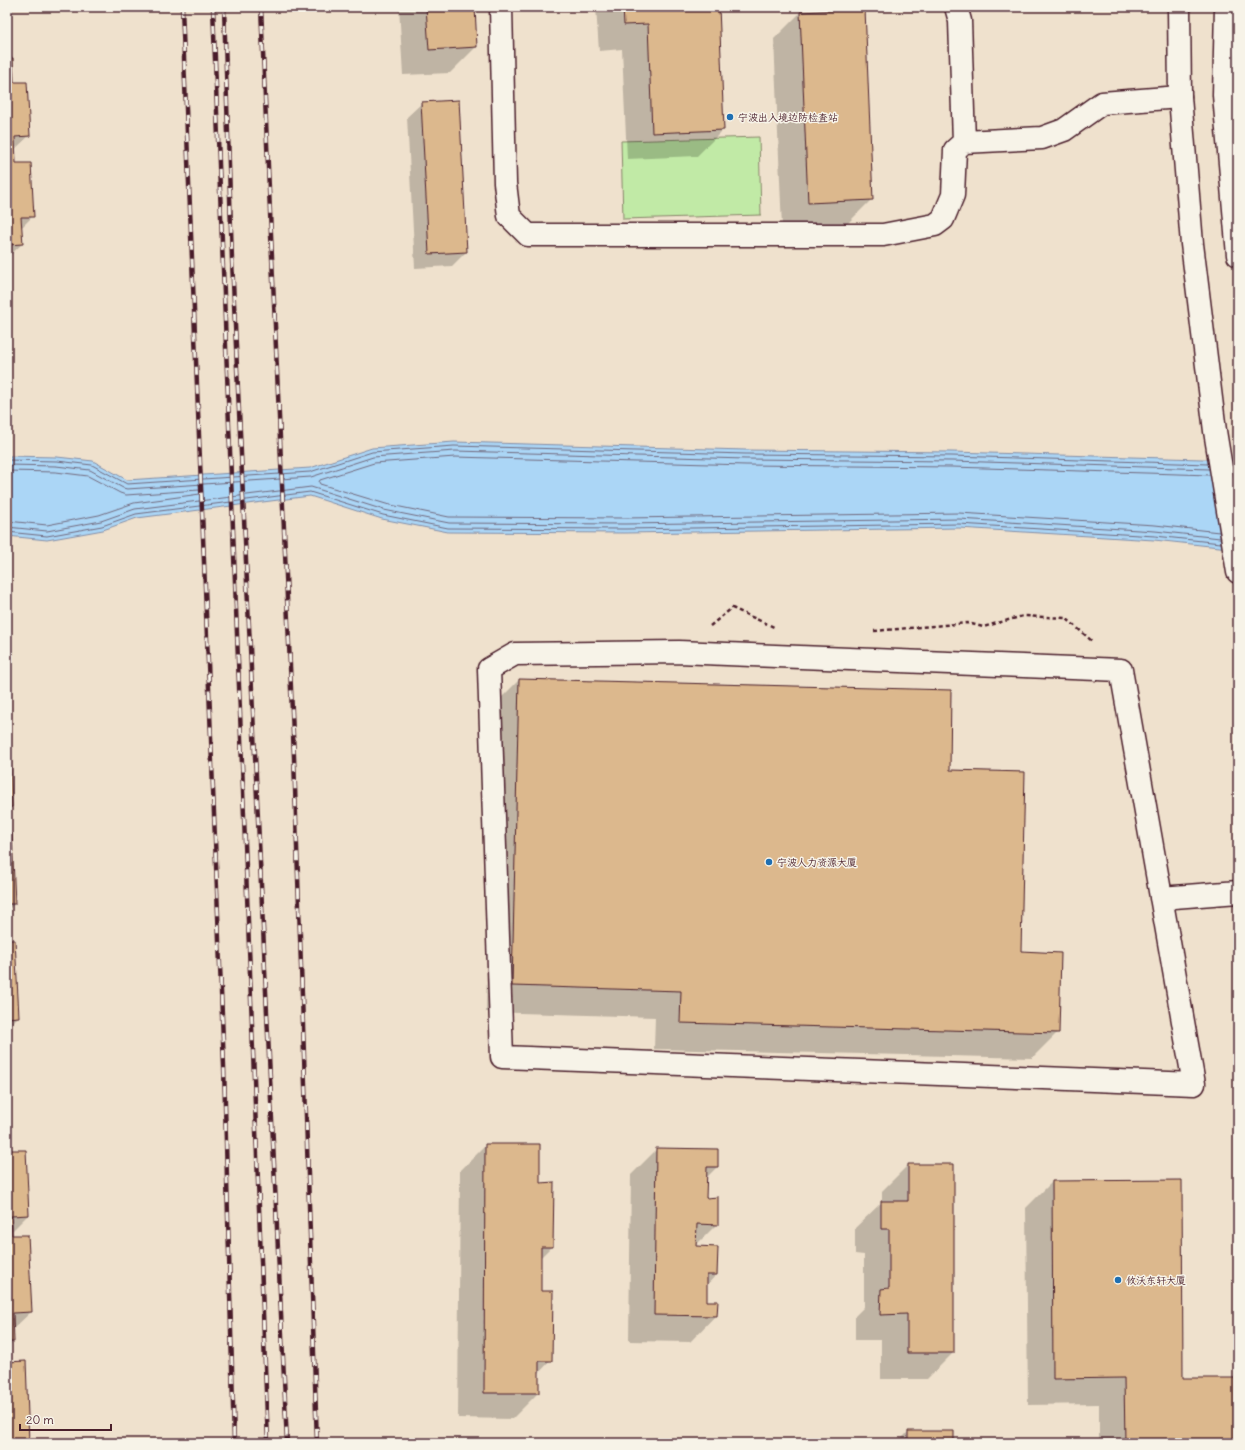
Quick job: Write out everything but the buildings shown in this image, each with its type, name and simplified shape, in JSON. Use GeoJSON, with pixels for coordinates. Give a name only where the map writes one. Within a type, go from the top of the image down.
{"type":"FeatureCollection","features":[{"type":"Feature","properties":{"kind":"main road"},"geometry":{"type":"LineString","coordinates":[[501,7],[505,183],[509,216],[528,235],[883,235],[935,225],[943,219],[953,195],[955,150],[964,142],[1042,138],[1064,130],[1102,103],[1180,96]]}},
{"type":"Feature","properties":{"kind":"main road"},"geometry":{"type":"LineString","coordinates":[[956,7],[960,21],[964,142]]}},
{"type":"Feature","properties":{"kind":"main road"},"geometry":{"type":"LineString","coordinates":[[1179,7],[1180,96],[1192,244],[1215,431],[1238,569]]}},
{"type":"Feature","properties":{"kind":"main road"},"geometry":{"type":"LineString","coordinates":[[1226,7],[1224,95],[1238,255]]}},
{"type":"Feature","properties":{"kind":"main road"},"geometry":{"type":"LineString","coordinates":[[679,652],[1121,670],[1194,1084],[502,1057],[490,669],[514,654],[679,652]]}},
{"type":"Feature","properties":{"kind":"main road"},"geometry":{"type":"LineString","coordinates":[[1161,898],[1238,892]]}},
{"type":"Feature","properties":{"kind":"path"},"geometry":{"type":"LineString","coordinates":[[679,652],[732,608],[781,630]]}},
{"type":"Feature","properties":{"kind":"path"},"geometry":{"type":"LineString","coordinates":[[871,631],[968,623],[983,627],[1023,616],[1066,618],[1096,644],[1121,670]]}},
{"type":"Feature","properties":{"kind":"green space"},"geometry":{"type":"Polygon","coordinates":[[[759,137],[761,215],[623,219],[621,141],[759,137]]]}},
{"type":"Feature","properties":{"kind":"water"},"geometry":{"type":"Polygon","coordinates":[[[454,442],[746,450],[952,452],[1238,460],[1238,549],[1154,540],[959,528],[625,533],[448,532],[382,519],[310,496],[137,518],[103,530],[47,540],[7,536],[7,456],[57,457],[93,461],[127,480],[310,468],[372,448],[454,442]]]}},
{"type":"Feature","properties":{"kind":"railway"},"geometry":{"type":"LineString","coordinates":[[182,7],[224,1066],[234,1443]]}},
{"type":"Feature","properties":{"kind":"railway"},"geometry":{"type":"LineString","coordinates":[[213,7],[268,1443]]}},
{"type":"Feature","properties":{"kind":"railway"},"geometry":{"type":"LineString","coordinates":[[224,7],[232,260],[287,1443]]}},
{"type":"Feature","properties":{"kind":"railway"},"geometry":{"type":"LineString","coordinates":[[261,7],[294,757],[317,1443]]}},
{"type":"Feature","properties":{"kind":"place","name":"宁波出入境边防检查站"},"geometry":{"type":"Point","coordinates":[730,117]}},
{"type":"Feature","properties":{"kind":"place","name":"宁波人力资源大厦"},"geometry":{"type":"Point","coordinates":[769,862]}},
{"type":"Feature","properties":{"kind":"place","name":"攸沃东轩大厦"},"geometry":{"type":"Point","coordinates":[1118,1280]}}]}
